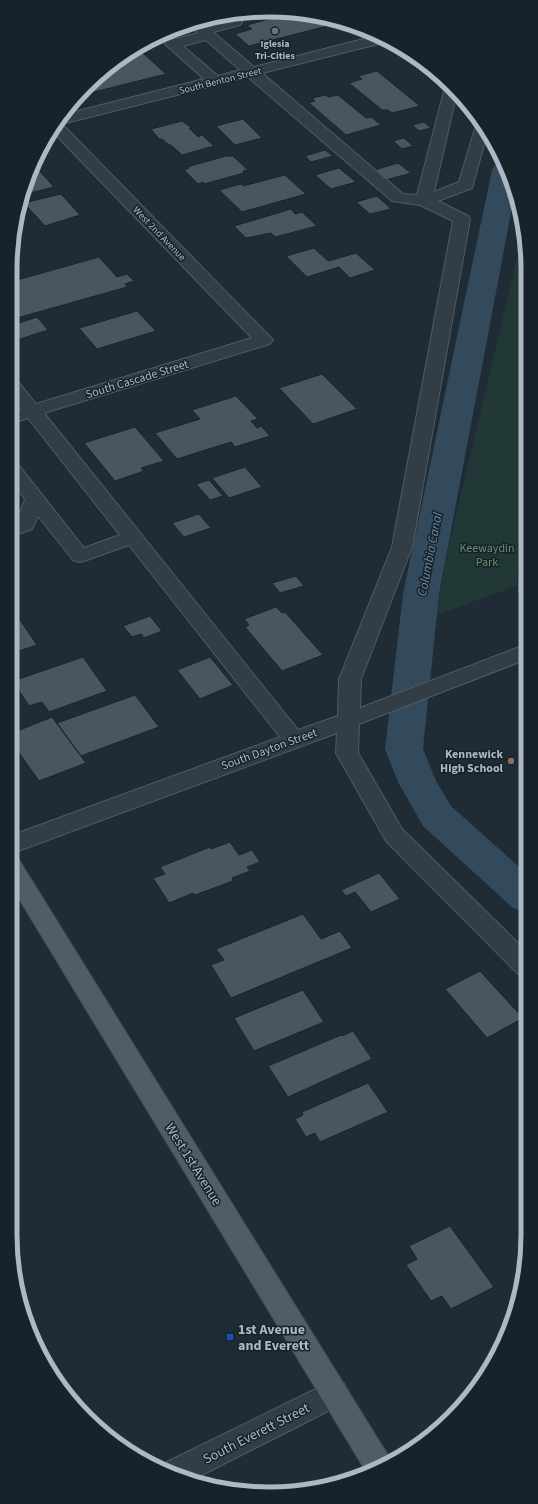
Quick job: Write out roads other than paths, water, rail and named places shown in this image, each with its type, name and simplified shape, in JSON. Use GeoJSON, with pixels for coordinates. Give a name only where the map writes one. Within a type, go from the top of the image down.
{"type":"FeatureCollection","features":[{"type":"Feature","properties":{"kind":"main road","name":"West 1st Avenue"},"geometry":{"type":"LineString","coordinates":[[17,875],[377,1463]]}},
{"type":"Feature","properties":{"kind":"street"},"geometry":{"type":"LineString","coordinates":[[215,81],[172,44],[203,30],[235,22],[235,19]]}},
{"type":"Feature","properties":{"kind":"street"},"geometry":{"type":"LineString","coordinates":[[203,30],[398,198],[424,201],[462,219],[402,547],[350,679],[347,753],[394,835],[521,961]]}},
{"type":"Feature","properties":{"kind":"street","name":"South Benton Street"},"geometry":{"type":"LineString","coordinates":[[68,118],[375,41]]}},
{"type":"Feature","properties":{"kind":"street"},"geometry":{"type":"LineString","coordinates":[[424,201],[449,93]]}},
{"type":"Feature","properties":{"kind":"street","name":"West 2nd Avenue"},"geometry":{"type":"LineString","coordinates":[[59,129],[264,340]]}},
{"type":"Feature","properties":{"kind":"street"},"geometry":{"type":"LineString","coordinates":[[424,201],[466,185],[480,131]]}},
{"type":"Feature","properties":{"kind":"street","name":"South Cascade Street"},"geometry":{"type":"LineString","coordinates":[[17,416],[264,340]]}},
{"type":"Feature","properties":{"kind":"street"},"geometry":{"type":"LineString","coordinates":[[17,392],[294,740]]}},
{"type":"Feature","properties":{"kind":"street"},"geometry":{"type":"LineString","coordinates":[[17,476],[80,556],[133,537]]}},
{"type":"Feature","properties":{"kind":"street"},"geometry":{"type":"LineString","coordinates":[[17,528],[25,525],[35,499]]}},
{"type":"Feature","properties":{"kind":"street","name":"South Dayton Street"},"geometry":{"type":"LineString","coordinates":[[17,842],[349,720],[521,653]]}},
{"type":"Feature","properties":{"kind":"street","name":"South Everett Street"},"geometry":{"type":"LineString","coordinates":[[180,1471],[334,1393]]}},
{"type":"Feature","properties":{"kind":"waterway","name":"Columbia Canal"},"geometry":{"type":"LineString","coordinates":[[504,179],[421,594],[404,749],[417,782],[437,816],[521,892]]}},
{"type":"Feature","properties":{"kind":"place","name":"Iglesia Tri-Cities"},"geometry":{"type":"Point","coordinates":[275,31]}},
{"type":"Feature","properties":{"kind":"place","name":"Kennewick High School"},"geometry":{"type":"Point","coordinates":[511,761]}},
{"type":"Feature","properties":{"kind":"place","name":"1st Avenue and Everett"},"geometry":{"type":"Point","coordinates":[230,1337]}},
{"type":"Feature","properties":{"kind":"park label","name":"Keewaydin Park"},"geometry":{"type":"Point","coordinates":[487,555]}}]}
